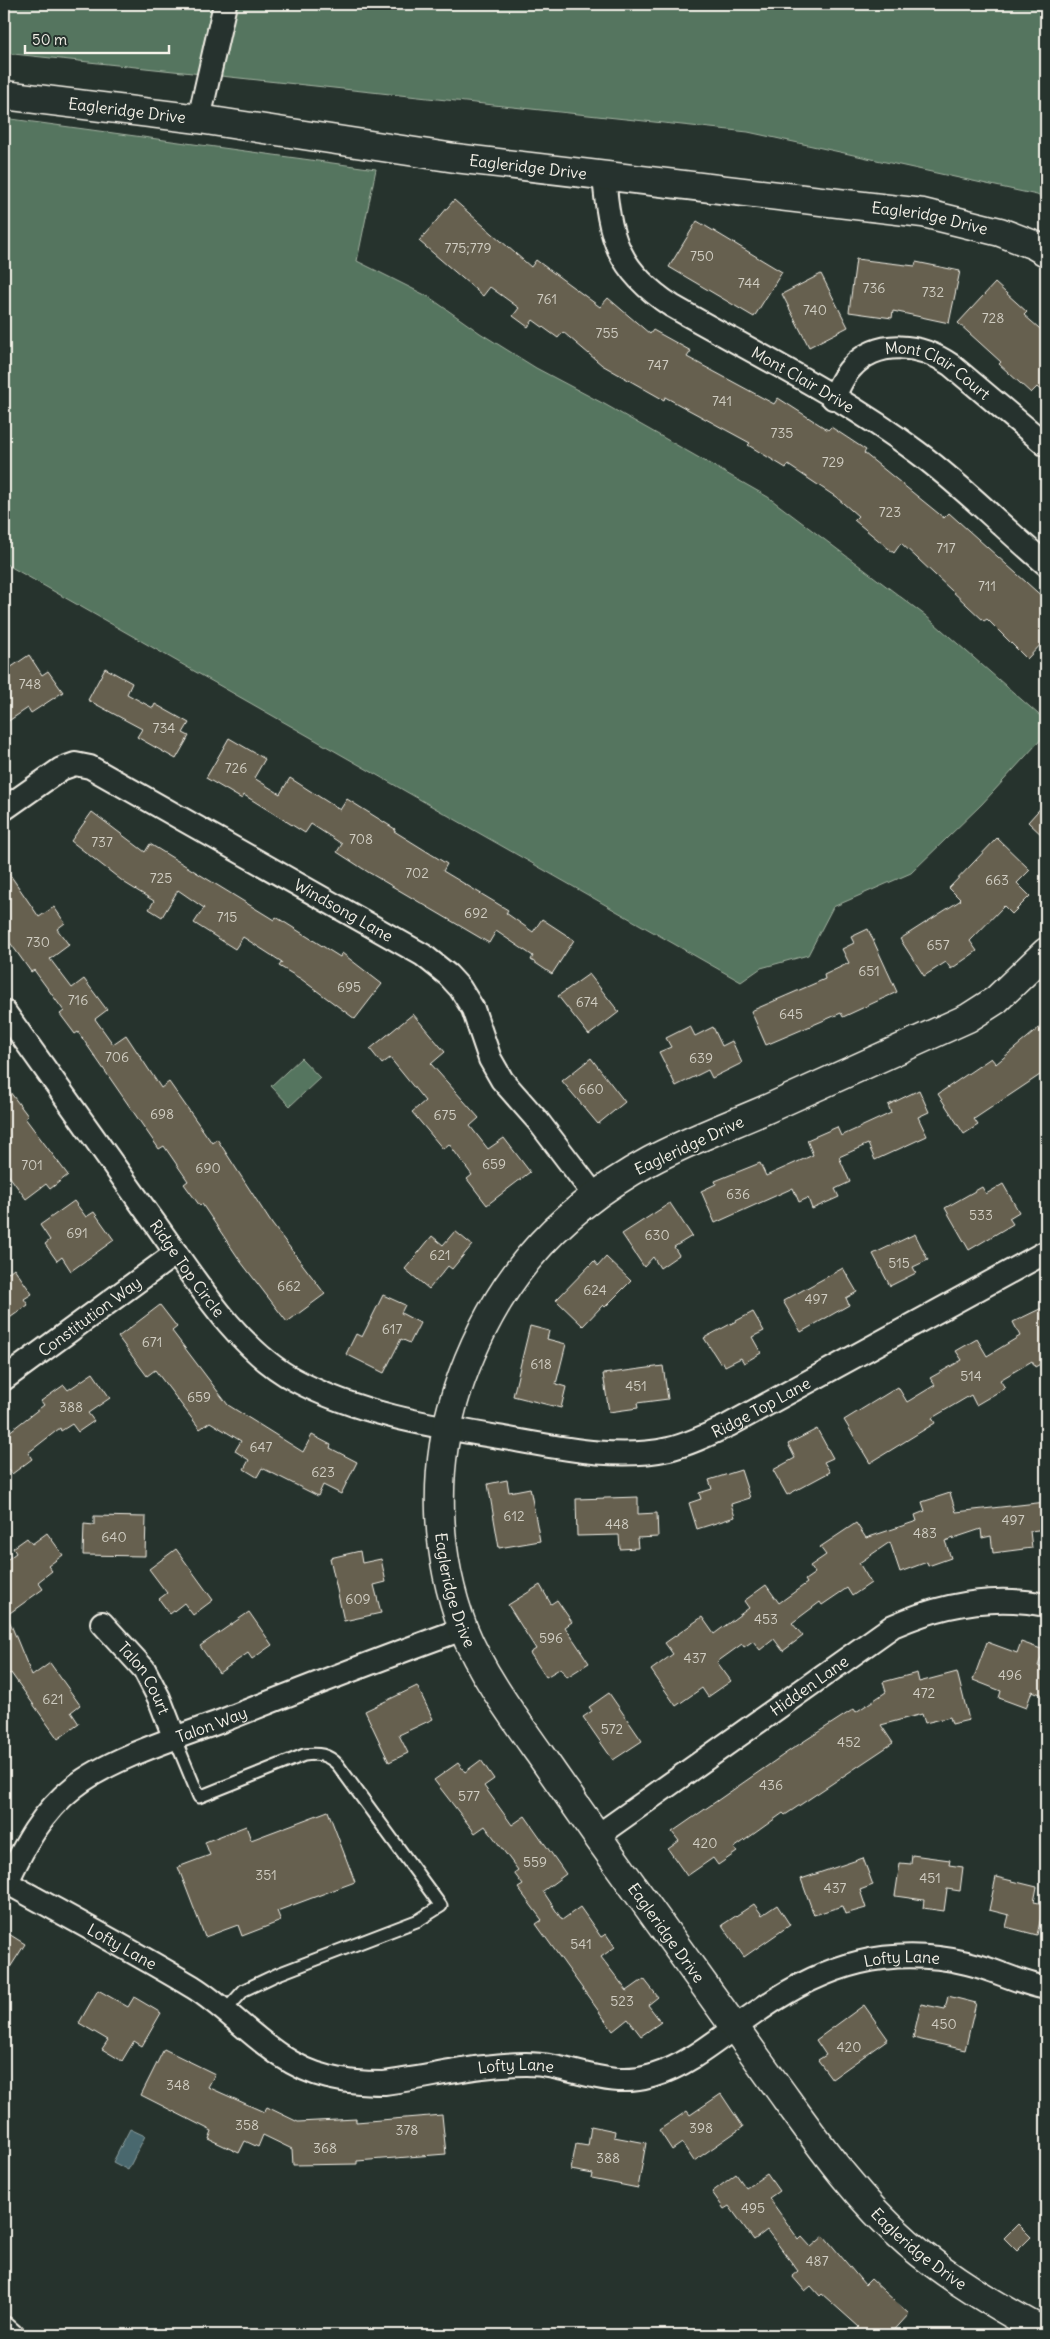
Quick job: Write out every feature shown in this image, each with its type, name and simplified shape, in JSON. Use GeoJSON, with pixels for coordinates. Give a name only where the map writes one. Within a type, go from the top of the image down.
{"type":"FeatureCollection","features":[{"type":"Feature","properties":{"kind":"main road","name":"Eagleridge Drive"},"geometry":{"type":"LineString","coordinates":[[4,95],[199,119],[455,158],[923,213],[1000,232],[1034,245],[1046,252]]}},
{"type":"Feature","properties":{"kind":"main road","name":"Eagleridge Drive"},"geometry":{"type":"LineString","coordinates":[[1046,952],[996,1000],[968,1018],[655,1158],[595,1196],[560,1225],[530,1254],[504,1289],[483,1324],[466,1363],[442,1448],[440,1500],[442,1544],[463,1629],[512,1716],[734,2028],[844,2176],[874,2210],[908,2243],[964,2285],[1046,2334]]}},
{"type":"Feature","properties":{"kind":"street"},"geometry":{"type":"LineString","coordinates":[[199,119],[225,4]]}},
{"type":"Feature","properties":{"kind":"street","name":"Mont Clair Drive"},"geometry":{"type":"LineString","coordinates":[[604,175],[608,213],[617,249],[645,286],[672,306],[833,398],[917,452],[1045,560]]}},
{"type":"Feature","properties":{"kind":"street","name":"Mont Clair Court"},"geometry":{"type":"LineString","coordinates":[[833,398],[844,376],[862,358],[885,348],[914,347],[939,357],[950,365],[1046,446]]}},
{"type":"Feature","properties":{"kind":"street","name":"Windsong Lane"},"geometry":{"type":"LineString","coordinates":[[4,809],[61,769],[75,764],[90,768],[423,955],[448,975],[460,988],[473,1009],[490,1059],[502,1080],[538,1121],[595,1196]]}},
{"type":"Feature","properties":{"kind":"street","name":"Ridge Top Circle"},"geometry":{"type":"LineString","coordinates":[[4,1011],[176,1253],[244,1342],[293,1379],[349,1405],[447,1428]]}},
{"type":"Feature","properties":{"kind":"street","name":"Ridge Top Lane"},"geometry":{"type":"LineString","coordinates":[[447,1428],[590,1452],[633,1452],[668,1449],[697,1440],[729,1425],[1046,1252]]}},
{"type":"Feature","properties":{"kind":"street","name":"Constitution Way"},"geometry":{"type":"LineString","coordinates":[[4,1379],[176,1253]]}},
{"type":"Feature","properties":{"kind":"street","name":"Hidden Lane"},"geometry":{"type":"LineString","coordinates":[[596,1836],[892,1626],[933,1610],[984,1600],[1007,1600],[1046,1605]]}},
{"type":"Feature","properties":{"kind":"street","name":"Talon Court"},"geometry":{"type":"LineString","coordinates":[[102,1624],[144,1669],[159,1698],[175,1739]]}},
{"type":"Feature","properties":{"kind":"street","name":"Talon Way"},"geometry":{"type":"LineString","coordinates":[[5,1881],[45,1815],[73,1788],[101,1770],[175,1739],[463,1629]]}},
{"type":"Feature","properties":{"kind":"street","name":"Lofty Lane"},"geometry":{"type":"LineString","coordinates":[[5,1881],[169,1973],[226,2010],[269,2047],[306,2070],[328,2077],[384,2084],[526,2064],[557,2067],[601,2079],[635,2080],[653,2076],[687,2061],[800,1984],[854,1962],[917,1956],[969,1963],[1021,1982],[1046,1988]]}},
{"type":"Feature","properties":{"kind":"street"},"geometry":{"type":"LineString","coordinates":[[4,2328],[12,2335]]}},
{"type":"Feature","properties":{"kind":"lane"},"geometry":{"type":"LineString","coordinates":[[175,1739],[199,1797],[304,1755],[317,1753],[329,1756],[338,1765],[441,1906],[419,1920],[278,1974],[244,1990],[226,2010]]}},
{"type":"Feature","properties":{"kind":"green space"},"geometry":{"type":"Polygon","coordinates":[[[4,4],[1046,4],[1046,200],[1037,195],[748,132],[4,53],[4,4]]]}},
{"type":"Feature","properties":{"kind":"green space"},"geometry":{"type":"Polygon","coordinates":[[[4,118],[376,169],[357,261],[429,297],[480,333],[536,368],[606,405],[768,497],[926,616],[1046,721],[1046,734],[982,804],[911,873],[833,907],[808,955],[761,968],[741,982],[4,563],[4,118]]]}},
{"type":"Feature","properties":{"kind":"green space"},"geometry":{"type":"Polygon","coordinates":[[[301,1058],[320,1078],[290,1106],[271,1086],[301,1058]]]}},
{"type":"Feature","properties":{"kind":"water"},"geometry":{"type":"Polygon","coordinates":[[[130,2129],[145,2136],[128,2170],[113,2162],[130,2129]]]}},
{"type":"Feature","properties":{"kind":"building"},"geometry":{"type":"Polygon","coordinates":[[[454,200],[531,267],[536,260],[600,307],[608,298],[650,334],[653,330],[691,351],[687,357],[774,404],[778,398],[828,430],[831,427],[866,450],[864,453],[944,518],[949,513],[1046,600],[1046,639],[1027,659],[987,619],[984,621],[901,543],[894,553],[854,520],[858,516],[836,497],[788,465],[786,468],[748,445],[750,443],[665,397],[664,400],[602,365],[563,332],[558,338],[533,320],[528,327],[513,316],[519,308],[490,287],[483,296],[419,241],[454,200]]]}},
{"type":"Feature","properties":{"kind":"building"},"geometry":{"type":"Polygon","coordinates":[[[697,221],[782,272],[754,317],[669,267],[697,221]]]}},
{"type":"Feature","properties":{"kind":"building"},"geometry":{"type":"Polygon","coordinates":[[[856,259],[915,266],[916,262],[960,271],[949,323],[893,311],[892,318],[849,312],[856,259]]]}},
{"type":"Feature","properties":{"kind":"building"},"geometry":{"type":"Polygon","coordinates":[[[821,274],[848,327],[809,347],[782,294],[821,274]]]}},
{"type":"Feature","properties":{"kind":"building"},"geometry":{"type":"Polygon","coordinates":[[[995,283],[1027,312],[1024,315],[1046,334],[1046,395],[1037,387],[1031,393],[999,364],[1001,362],[958,323],[995,283]]]}},
{"type":"Feature","properties":{"kind":"building"},"geometry":{"type":"Polygon","coordinates":[[[29,655],[42,675],[48,671],[63,692],[31,713],[28,708],[4,724],[4,672],[29,655]]]}},
{"type":"Feature","properties":{"kind":"building"},"geometry":{"type":"Polygon","coordinates":[[[105,668],[132,683],[127,694],[153,708],[155,704],[189,723],[183,733],[189,736],[176,759],[137,737],[142,729],[88,700],[105,668]]]}},
{"type":"Feature","properties":{"kind":"building"},"geometry":{"type":"Polygon","coordinates":[[[229,738],[265,759],[254,778],[280,794],[290,778],[340,810],[347,799],[447,864],[443,871],[508,910],[506,913],[533,932],[542,919],[574,940],[552,974],[531,960],[533,956],[496,931],[489,943],[368,872],[337,852],[342,844],[311,824],[305,833],[244,795],[242,799],[206,778],[229,738]]]}},
{"type":"Feature","properties":{"kind":"building"},"geometry":{"type":"Polygon","coordinates":[[[1046,802],[1046,839],[1028,822],[1046,802]]]}},
{"type":"Feature","properties":{"kind":"building"},"geometry":{"type":"Polygon","coordinates":[[[92,812],[145,852],[150,844],[274,920],[276,917],[340,957],[342,953],[382,984],[355,1019],[301,979],[279,966],[282,962],[243,937],[235,949],[194,923],[204,908],[178,890],[162,917],[149,909],[154,901],[125,883],[71,841],[92,812]]]}},
{"type":"Feature","properties":{"kind":"building"},"geometry":{"type":"Polygon","coordinates":[[[997,838],[1030,870],[1017,883],[1030,896],[1012,914],[1004,906],[970,941],[977,951],[951,969],[946,962],[924,976],[900,939],[961,900],[949,888],[997,838]]]}},
{"type":"Feature","properties":{"kind":"building"},"geometry":{"type":"Polygon","coordinates":[[[4,866],[39,917],[54,907],[65,923],[57,929],[69,945],[50,959],[72,988],[84,979],[107,1010],[95,1019],[113,1044],[126,1035],[161,1088],[169,1082],[212,1143],[217,1139],[272,1224],[325,1294],[287,1322],[241,1262],[202,1204],[200,1206],[184,1184],[188,1181],[164,1146],[159,1149],[78,1032],[75,1034],[60,1014],[64,1011],[34,970],[31,972],[4,934],[4,866]]]}},
{"type":"Feature","properties":{"kind":"building"},"geometry":{"type":"Polygon","coordinates":[[[868,929],[897,992],[843,1017],[841,1013],[766,1045],[751,1011],[825,979],[824,975],[849,963],[842,949],[854,943],[851,937],[868,929]]]}},
{"type":"Feature","properties":{"kind":"building"},"geometry":{"type":"Polygon","coordinates":[[[589,974],[619,1012],[589,1035],[558,996],[589,974]]]}},
{"type":"Feature","properties":{"kind":"building"},"geometry":{"type":"Polygon","coordinates":[[[413,1014],[445,1052],[431,1064],[479,1118],[470,1126],[488,1149],[504,1138],[530,1172],[487,1205],[467,1179],[472,1175],[449,1144],[443,1149],[412,1112],[425,1101],[390,1058],[382,1064],[370,1049],[413,1014]]]}},
{"type":"Feature","properties":{"kind":"building"},"geometry":{"type":"Polygon","coordinates":[[[1046,1022],[1046,1071],[974,1119],[978,1125],[964,1134],[938,1094],[991,1058],[996,1064],[1046,1022]]]}},
{"type":"Feature","properties":{"kind":"building"},"geometry":{"type":"Polygon","coordinates":[[[690,1026],[695,1036],[713,1027],[722,1046],[732,1041],[742,1063],[712,1078],[708,1070],[676,1086],[659,1052],[671,1047],[666,1038],[690,1026]]]}},
{"type":"Feature","properties":{"kind":"building"},"geometry":{"type":"Polygon","coordinates":[[[591,1058],[625,1102],[598,1124],[562,1081],[591,1058]]]}},
{"type":"Feature","properties":{"kind":"building"},"geometry":{"type":"Polygon","coordinates":[[[4,1084],[28,1116],[25,1118],[68,1175],[50,1189],[46,1184],[26,1199],[4,1169],[4,1084]]]}},
{"type":"Feature","properties":{"kind":"building"},"geometry":{"type":"Polygon","coordinates":[[[919,1090],[929,1112],[918,1117],[927,1136],[875,1160],[868,1144],[839,1157],[850,1182],[835,1189],[839,1197],[812,1209],[808,1198],[799,1202],[793,1188],[715,1223],[701,1191],[716,1184],[715,1181],[760,1163],[766,1176],[813,1155],[807,1140],[837,1127],[841,1136],[891,1113],[888,1105],[919,1090]]]}},
{"type":"Feature","properties":{"kind":"building"},"geometry":{"type":"Polygon","coordinates":[[[1003,1184],[1019,1212],[1009,1218],[1013,1224],[969,1250],[945,1208],[982,1187],[986,1194],[1003,1184]]]}},
{"type":"Feature","properties":{"kind":"building"},"geometry":{"type":"Polygon","coordinates":[[[74,1201],[86,1217],[94,1212],[114,1240],[71,1271],[62,1257],[57,1261],[45,1244],[50,1240],[40,1225],[74,1201]]]}},
{"type":"Feature","properties":{"kind":"building"},"geometry":{"type":"Polygon","coordinates":[[[670,1203],[692,1236],[674,1247],[679,1255],[660,1268],[653,1257],[644,1267],[622,1234],[670,1203]]]}},
{"type":"Feature","properties":{"kind":"building"},"geometry":{"type":"Polygon","coordinates":[[[455,1231],[472,1245],[452,1269],[448,1266],[429,1289],[405,1269],[432,1236],[443,1245],[455,1231]]]}},
{"type":"Feature","properties":{"kind":"building"},"geometry":{"type":"Polygon","coordinates":[[[915,1234],[928,1260],[913,1267],[916,1273],[890,1286],[873,1254],[915,1234]]]}},
{"type":"Feature","properties":{"kind":"building"},"geometry":{"type":"Polygon","coordinates":[[[606,1257],[631,1281],[605,1307],[603,1305],[583,1326],[556,1300],[594,1261],[598,1266],[606,1257]]]}},
{"type":"Feature","properties":{"kind":"building"},"geometry":{"type":"Polygon","coordinates":[[[14,1268],[32,1294],[24,1299],[28,1305],[4,1322],[4,1276],[14,1268]]]}},
{"type":"Feature","properties":{"kind":"building"},"geometry":{"type":"Polygon","coordinates":[[[843,1268],[857,1292],[846,1298],[849,1305],[801,1332],[783,1301],[843,1268]]]}},
{"type":"Feature","properties":{"kind":"building"},"geometry":{"type":"Polygon","coordinates":[[[383,1295],[405,1305],[401,1313],[420,1323],[410,1343],[401,1339],[384,1373],[346,1354],[356,1334],[362,1337],[383,1295]]]}},
{"type":"Feature","properties":{"kind":"building"},"geometry":{"type":"Polygon","coordinates":[[[160,1305],[177,1327],[172,1331],[228,1405],[303,1452],[312,1435],[331,1445],[330,1448],[357,1462],[341,1494],[323,1485],[318,1496],[262,1468],[257,1477],[244,1469],[249,1460],[235,1451],[241,1441],[210,1422],[200,1429],[155,1370],[147,1376],[118,1337],[160,1305]]]}},
{"type":"Feature","properties":{"kind":"building"},"geometry":{"type":"Polygon","coordinates":[[[1046,1306],[1046,1361],[1035,1367],[1032,1361],[1000,1380],[1005,1388],[976,1405],[971,1395],[932,1418],[935,1423],[870,1463],[844,1420],[898,1387],[907,1402],[935,1385],[930,1378],[962,1360],[956,1351],[977,1339],[987,1356],[1020,1336],[1013,1322],[1046,1306]]]}},
{"type":"Feature","properties":{"kind":"building"},"geometry":{"type":"Polygon","coordinates":[[[753,1312],[764,1331],[752,1337],[761,1353],[744,1363],[741,1358],[725,1366],[723,1362],[720,1363],[704,1338],[753,1312]]]}},
{"type":"Feature","properties":{"kind":"building"},"geometry":{"type":"Polygon","coordinates":[[[530,1326],[549,1331],[547,1339],[566,1344],[556,1384],[566,1387],[561,1408],[513,1396],[530,1326]]]}},
{"type":"Feature","properties":{"kind":"building"},"geometry":{"type":"Polygon","coordinates":[[[663,1366],[668,1399],[637,1403],[638,1408],[609,1412],[603,1374],[663,1366]]]}},
{"type":"Feature","properties":{"kind":"building"},"geometry":{"type":"Polygon","coordinates":[[[93,1373],[110,1398],[88,1413],[94,1421],[78,1432],[72,1424],[61,1431],[60,1428],[28,1453],[32,1459],[12,1474],[4,1463],[4,1436],[44,1405],[41,1401],[64,1385],[68,1390],[93,1373]]]}},
{"type":"Feature","properties":{"kind":"building"},"geometry":{"type":"Polygon","coordinates":[[[817,1429],[833,1458],[824,1462],[830,1472],[787,1495],[773,1470],[795,1458],[788,1444],[817,1429]]]}},
{"type":"Feature","properties":{"kind":"building"},"geometry":{"type":"Polygon","coordinates":[[[741,1470],[750,1498],[731,1504],[735,1517],[697,1529],[689,1503],[701,1499],[699,1493],[712,1489],[709,1480],[741,1470]]]}},
{"type":"Feature","properties":{"kind":"building"},"geometry":{"type":"Polygon","coordinates":[[[507,1480],[509,1492],[530,1488],[540,1541],[499,1548],[488,1484],[507,1480]]]}},
{"type":"Feature","properties":{"kind":"building"},"geometry":{"type":"Polygon","coordinates":[[[950,1493],[956,1512],[1046,1502],[1046,1529],[1030,1531],[1032,1548],[993,1553],[991,1536],[982,1538],[981,1529],[945,1541],[951,1558],[928,1566],[927,1562],[900,1572],[890,1542],[859,1563],[871,1583],[852,1596],[847,1588],[822,1605],[820,1602],[792,1623],[803,1636],[783,1651],[774,1639],[760,1650],[753,1641],[744,1647],[742,1644],[717,1662],[731,1681],[708,1697],[702,1688],[676,1706],[651,1670],[673,1654],[665,1643],[702,1617],[714,1634],[749,1608],[744,1601],[766,1585],[779,1603],[807,1583],[805,1580],[815,1573],[810,1566],[826,1555],[820,1547],[856,1523],[866,1538],[917,1521],[915,1515],[925,1511],[922,1502],[950,1493]]]}},
{"type":"Feature","properties":{"kind":"building"},"geometry":{"type":"Polygon","coordinates":[[[638,1497],[638,1514],[657,1513],[658,1537],[637,1538],[638,1548],[620,1549],[619,1535],[577,1536],[576,1499],[638,1497]]]}},
{"type":"Feature","properties":{"kind":"building"},"geometry":{"type":"Polygon","coordinates":[[[94,1516],[146,1517],[145,1556],[83,1555],[84,1524],[94,1525],[94,1516]]]}},
{"type":"Feature","properties":{"kind":"building"},"geometry":{"type":"Polygon","coordinates":[[[47,1533],[63,1555],[48,1566],[52,1571],[38,1582],[43,1589],[7,1615],[32,1676],[50,1663],[80,1705],[71,1712],[79,1724],[58,1739],[11,1673],[4,1676],[4,1562],[16,1553],[13,1548],[27,1538],[32,1544],[47,1533]]]}},
{"type":"Feature","properties":{"kind":"building"},"geometry":{"type":"Polygon","coordinates":[[[176,1549],[213,1600],[193,1615],[184,1603],[170,1614],[159,1599],[167,1593],[149,1569],[176,1549]]]}},
{"type":"Feature","properties":{"kind":"building"},"geometry":{"type":"Polygon","coordinates":[[[360,1551],[362,1563],[381,1559],[386,1582],[374,1585],[381,1613],[344,1621],[330,1558],[360,1551]]]}},
{"type":"Feature","properties":{"kind":"building"},"geometry":{"type":"Polygon","coordinates":[[[540,1585],[551,1604],[557,1600],[572,1622],[565,1627],[589,1663],[567,1677],[561,1668],[546,1677],[530,1653],[536,1649],[508,1605],[540,1585]]]}},
{"type":"Feature","properties":{"kind":"building"},"geometry":{"type":"Polygon","coordinates":[[[249,1612],[272,1645],[252,1659],[248,1653],[219,1673],[200,1646],[249,1612]]]}},
{"type":"Feature","properties":{"kind":"building"},"geometry":{"type":"Polygon","coordinates":[[[987,1642],[1017,1653],[1021,1642],[1044,1650],[1038,1666],[1046,1670],[1046,1696],[1032,1691],[1026,1708],[999,1698],[1001,1691],[973,1680],[987,1642]]]}},
{"type":"Feature","properties":{"kind":"building"},"geometry":{"type":"Polygon","coordinates":[[[957,1672],[969,1720],[952,1724],[950,1717],[925,1723],[922,1714],[881,1725],[893,1743],[785,1815],[783,1813],[734,1848],[737,1852],[718,1865],[713,1858],[687,1876],[668,1849],[679,1841],[672,1832],[792,1749],[854,1709],[856,1712],[886,1692],[883,1682],[917,1673],[919,1682],[957,1672]]]}},
{"type":"Feature","properties":{"kind":"building"},"geometry":{"type":"Polygon","coordinates":[[[417,1686],[433,1719],[399,1735],[408,1753],[389,1762],[365,1711],[417,1686]]]}},
{"type":"Feature","properties":{"kind":"building"},"geometry":{"type":"Polygon","coordinates":[[[609,1693],[642,1741],[613,1760],[583,1717],[592,1711],[589,1707],[609,1693]]]}},
{"type":"Feature","properties":{"kind":"building"},"geometry":{"type":"Polygon","coordinates":[[[481,1760],[494,1779],[484,1786],[512,1825],[525,1816],[566,1874],[543,1891],[562,1920],[580,1907],[601,1937],[606,1934],[615,1947],[601,1957],[627,1991],[644,1979],[658,1997],[648,2005],[661,2022],[641,2036],[628,2019],[613,2031],[536,1924],[542,1920],[518,1888],[523,1885],[514,1873],[518,1870],[485,1826],[475,1833],[434,1780],[458,1763],[465,1772],[481,1760]]]}},
{"type":"Feature","properties":{"kind":"building"},"geometry":{"type":"Polygon","coordinates":[[[328,1811],[355,1882],[277,1911],[281,1921],[242,1936],[238,1925],[205,1937],[178,1867],[210,1855],[205,1842],[246,1826],[251,1840],[328,1811]]]}},
{"type":"Feature","properties":{"kind":"building"},"geometry":{"type":"Polygon","coordinates":[[[912,1855],[950,1860],[949,1865],[963,1867],[960,1891],[947,1889],[944,1911],[923,1908],[924,1900],[895,1896],[900,1863],[911,1864],[912,1855]]]}},
{"type":"Feature","properties":{"kind":"building"},"geometry":{"type":"Polygon","coordinates":[[[863,1858],[873,1885],[860,1890],[866,1908],[845,1914],[842,1906],[814,1915],[801,1879],[863,1858]]]}},
{"type":"Feature","properties":{"kind":"building"},"geometry":{"type":"Polygon","coordinates":[[[996,1877],[1037,1887],[1034,1902],[1044,1904],[1037,1935],[1006,1927],[1009,1915],[989,1910],[996,1877]]]}},
{"type":"Feature","properties":{"kind":"building"},"geometry":{"type":"Polygon","coordinates":[[[754,1904],[762,1915],[777,1905],[790,1925],[744,1957],[722,1925],[754,1904]]]}},
{"type":"Feature","properties":{"kind":"building"},"geometry":{"type":"Polygon","coordinates":[[[4,1931],[25,1944],[4,1977],[4,1931]]]}},
{"type":"Feature","properties":{"kind":"building"},"geometry":{"type":"Polygon","coordinates":[[[98,1990],[128,2007],[134,1997],[161,2013],[142,2046],[134,2041],[122,2061],[102,2049],[108,2040],[79,2023],[98,1990]]]}},
{"type":"Feature","properties":{"kind":"building"},"geometry":{"type":"Polygon","coordinates":[[[948,1996],[976,2003],[965,2050],[913,2038],[921,2004],[945,2009],[948,1996]]]}},
{"type":"Feature","properties":{"kind":"building"},"geometry":{"type":"Polygon","coordinates":[[[864,2005],[888,2039],[832,2079],[818,2060],[826,2055],[816,2040],[864,2005]]]}},
{"type":"Feature","properties":{"kind":"building"},"geometry":{"type":"Polygon","coordinates":[[[164,2049],[215,2074],[208,2087],[264,2112],[267,2107],[298,2122],[356,2119],[356,2122],[442,2115],[446,2154],[357,2161],[357,2164],[293,2165],[292,2149],[263,2135],[258,2147],[245,2141],[239,2153],[209,2139],[212,2131],[141,2095],[164,2049]]]}},
{"type":"Feature","properties":{"kind":"building"},"geometry":{"type":"Polygon","coordinates":[[[721,2094],[743,2127],[694,2161],[682,2143],[672,2150],[659,2130],[687,2111],[690,2115],[721,2094]]]}},
{"type":"Feature","properties":{"kind":"building"},"geometry":{"type":"Polygon","coordinates":[[[591,2126],[615,2131],[614,2137],[646,2143],[638,2188],[592,2179],[593,2174],[571,2170],[576,2144],[588,2146],[591,2126]]]}},
{"type":"Feature","properties":{"kind":"building"},"geometry":{"type":"Polygon","coordinates":[[[736,2174],[746,2188],[767,2174],[779,2191],[769,2198],[799,2240],[802,2237],[811,2247],[824,2236],[865,2285],[871,2279],[909,2314],[890,2335],[851,2335],[859,2327],[822,2294],[820,2296],[811,2286],[805,2291],[792,2276],[798,2271],[767,2230],[754,2240],[729,2206],[724,2209],[712,2192],[736,2174]]]}},
{"type":"Feature","properties":{"kind":"building"},"geometry":{"type":"Polygon","coordinates":[[[1018,2224],[1031,2237],[1017,2251],[1004,2238],[1018,2224]]]}}]}
